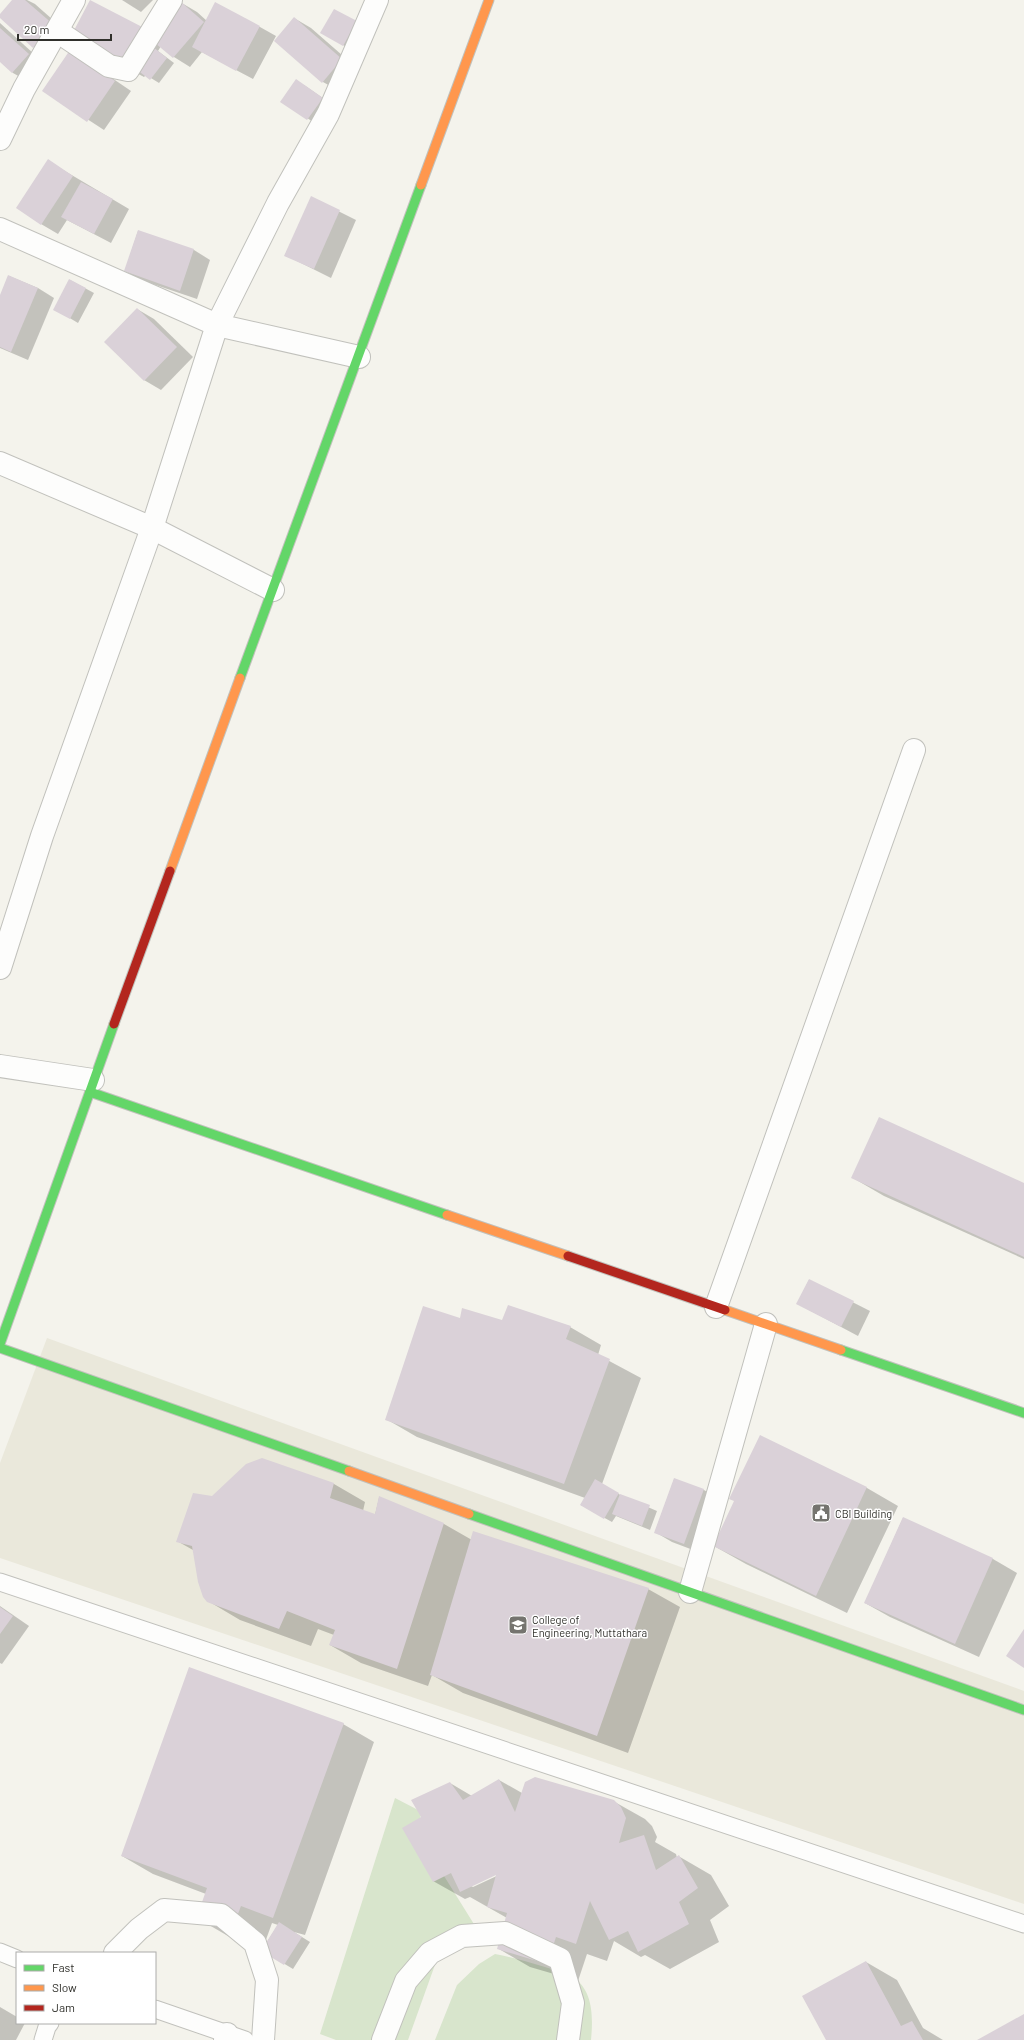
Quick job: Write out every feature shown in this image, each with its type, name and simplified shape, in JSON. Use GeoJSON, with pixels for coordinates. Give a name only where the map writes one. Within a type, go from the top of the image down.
{"type":"FeatureCollection","features":[{"type":"Feature","properties":{"kind":"street"},"geometry":{"type":"LineString","coordinates":[[0,139],[24,89],[74,0]]}},
{"type":"Feature","properties":{"kind":"street"},"geometry":{"type":"LineString","coordinates":[[56,31],[109,66],[128,70],[171,0]]}},
{"type":"Feature","properties":{"kind":"street"},"geometry":{"type":"LineString","coordinates":[[0,968],[42,836],[152,528],[217,325],[278,203],[328,114],[377,0]]}},
{"type":"Feature","properties":{"kind":"street"},"geometry":{"type":"LineString","coordinates":[[0,1344],[91,1086],[489,0]]}},
{"type":"Feature","properties":{"kind":"street"},"geometry":{"type":"LineString","coordinates":[[0,229],[217,325],[359,357]]}},
{"type":"Feature","properties":{"kind":"street"},"geometry":{"type":"LineString","coordinates":[[0,463],[152,528],[273,590]]}},
{"type":"Feature","properties":{"kind":"street"},"geometry":{"type":"LineString","coordinates":[[716,1307],[914,750]]}},
{"type":"Feature","properties":{"kind":"street"},"geometry":{"type":"LineString","coordinates":[[0,1066],[91,1086],[716,1307],[1024,1413]]}},
{"type":"Feature","properties":{"kind":"street"},"geometry":{"type":"LineString","coordinates":[[690,1592],[766,1324]]}},
{"type":"Feature","properties":{"kind":"street"},"geometry":{"type":"LineString","coordinates":[[0,1348],[1024,1710]]}},
{"type":"Feature","properties":{"kind":"street"},"geometry":{"type":"LineString","coordinates":[[117,1952],[139,1929],[164,1910],[221,1915],[254,1943],[267,1980],[263,2040]]}},
{"type":"Feature","properties":{"kind":"street"},"geometry":{"type":"LineString","coordinates":[[383,2040],[406,1981],[430,1953],[462,1936],[504,1934],[560,1959],[573,2003],[568,2040]]}},
{"type":"Feature","properties":{"kind":"lane"},"geometry":{"type":"LineString","coordinates":[[0,1582],[1024,1924]]}},
{"type":"Feature","properties":{"kind":"lane"},"geometry":{"type":"LineString","coordinates":[[0,1952],[16,1959]]}},
{"type":"Feature","properties":{"kind":"lane"},"geometry":{"type":"LineString","coordinates":[[156,2009],[233,2038]]}},
{"type":"Feature","properties":{"kind":"lane"},"geometry":{"type":"LineString","coordinates":[[43,2040],[49,2024]]}},
{"type":"Feature","properties":{"kind":"shaded area","name":"College of Engineering, Muttathara"},"geometry":{"type":"Polygon","coordinates":[[[47,1338],[1024,1691],[1024,1904],[0,1558],[0,1463],[47,1338]]]}},
{"type":"Feature","properties":{"kind":"green space"},"geometry":{"type":"Polygon","coordinates":[[[395,1798],[422,1812],[416,1831],[477,1929],[436,1962],[408,2040],[336,2040],[320,2034],[395,1798]]]}},
{"type":"Feature","properties":{"kind":"green space"},"geometry":{"type":"Polygon","coordinates":[[[495,1954],[562,1972],[579,1982],[588,1996],[592,2014],[591,2040],[435,2040],[457,1985],[479,1964],[495,1954]]]}},
{"type":"Feature","properties":{"kind":"building"},"geometry":{"type":"Polygon","coordinates":[[[12,0],[25,0],[54,25],[33,48],[0,18],[0,14],[12,0]]]}},
{"type":"Feature","properties":{"kind":"building"},"geometry":{"type":"Polygon","coordinates":[[[90,0],[148,30],[127,68],[70,38],[90,0]]]}},
{"type":"Feature","properties":{"kind":"building"},"geometry":{"type":"Polygon","coordinates":[[[180,1],[204,22],[173,58],[149,38],[180,1]]]}},
{"type":"Feature","properties":{"kind":"building"},"geometry":{"type":"Polygon","coordinates":[[[215,2],[260,26],[236,71],[192,47],[215,2]]]}},
{"type":"Feature","properties":{"kind":"building"},"geometry":{"type":"Polygon","coordinates":[[[334,9],[357,21],[343,46],[320,33],[334,9]]]}},
{"type":"Feature","properties":{"kind":"building"},"geometry":{"type":"Polygon","coordinates":[[[294,17],[342,59],[322,83],[274,41],[294,17]]]}},
{"type":"Feature","properties":{"kind":"building"},"geometry":{"type":"Polygon","coordinates":[[[0,28],[29,54],[12,73],[0,62],[0,28]]]}},
{"type":"Feature","properties":{"kind":"building"},"geometry":{"type":"Polygon","coordinates":[[[148,43],[167,58],[150,80],[131,65],[148,43]]]}},
{"type":"Feature","properties":{"kind":"building"},"geometry":{"type":"Polygon","coordinates":[[[70,50],[115,81],[87,122],[42,91],[70,50]]]}},
{"type":"Feature","properties":{"kind":"building"},"geometry":{"type":"Polygon","coordinates":[[[296,79],[323,98],[307,120],[280,102],[296,79]]]}},
{"type":"Feature","properties":{"kind":"building"},"geometry":{"type":"Polygon","coordinates":[[[48,159],[73,176],[41,225],[16,208],[48,159]]]}},
{"type":"Feature","properties":{"kind":"building"},"geometry":{"type":"Polygon","coordinates":[[[81,182],[113,199],[94,234],[61,217],[81,182]]]}},
{"type":"Feature","properties":{"kind":"building"},"geometry":{"type":"Polygon","coordinates":[[[311,196],[340,210],[314,269],[284,256],[311,196]]]}},
{"type":"Feature","properties":{"kind":"building"},"geometry":{"type":"Polygon","coordinates":[[[138,230],[194,249],[180,291],[124,271],[138,230]]]}},
{"type":"Feature","properties":{"kind":"building"},"geometry":{"type":"Polygon","coordinates":[[[8,275],[38,288],[11,352],[0,347],[0,295],[8,275]]]}},
{"type":"Feature","properties":{"kind":"building"},"geometry":{"type":"Polygon","coordinates":[[[69,279],[86,288],[70,319],[53,310],[69,279]]]}},
{"type":"Feature","properties":{"kind":"building"},"geometry":{"type":"Polygon","coordinates":[[[137,308],[177,347],[144,381],[104,342],[137,308]]]}},
{"type":"Feature","properties":{"kind":"building"},"geometry":{"type":"Polygon","coordinates":[[[879,1117],[1024,1183],[1024,1257],[851,1178],[879,1117]]]}},
{"type":"Feature","properties":{"kind":"building"},"geometry":{"type":"Polygon","coordinates":[[[809,1279],[854,1301],[841,1327],[796,1304],[809,1279]]]}},
{"type":"Feature","properties":{"kind":"building"},"geometry":{"type":"Polygon","coordinates":[[[508,1305],[571,1326],[566,1339],[610,1359],[564,1484],[385,1420],[423,1306],[460,1318],[462,1308],[502,1320],[508,1305]]]}},
{"type":"Feature","properties":{"kind":"building"},"geometry":{"type":"Polygon","coordinates":[[[760,1435],[867,1487],[816,1596],[713,1546],[734,1501],[729,1499],[760,1435]]]}},
{"type":"Feature","properties":{"kind":"building"},"geometry":{"type":"Polygon","coordinates":[[[262,1458],[334,1483],[330,1498],[375,1514],[379,1496],[444,1523],[397,1669],[329,1645],[335,1630],[287,1611],[279,1629],[207,1602],[203,1597],[198,1582],[192,1546],[176,1542],[193,1493],[212,1496],[246,1464],[262,1458]]]}},
{"type":"Feature","properties":{"kind":"building"},"geometry":{"type":"Polygon","coordinates":[[[674,1478],[704,1489],[684,1544],[654,1533],[674,1478]]]}},
{"type":"Feature","properties":{"kind":"building"},"geometry":{"type":"Polygon","coordinates":[[[595,1479],[619,1493],[604,1519],[580,1505],[595,1479]]]}},
{"type":"Feature","properties":{"kind":"building"},"geometry":{"type":"Polygon","coordinates":[[[620,1494],[650,1505],[642,1526],[612,1514],[620,1494]]]}},
{"type":"Feature","properties":{"kind":"building"},"geometry":{"type":"Polygon","coordinates":[[[903,1517],[993,1558],[955,1644],[864,1603],[903,1517]]]}},
{"type":"Feature","properties":{"kind":"building"},"geometry":{"type":"Polygon","coordinates":[[[473,1531],[649,1588],[597,1736],[430,1675],[473,1531]]]}},
{"type":"Feature","properties":{"kind":"building"},"geometry":{"type":"Polygon","coordinates":[[[0,1607],[13,1616],[0,1634],[0,1607]]]}},
{"type":"Feature","properties":{"kind":"building"},"geometry":{"type":"Polygon","coordinates":[[[1024,1629],[1024,1668],[1006,1656],[1024,1629]]]}},
{"type":"Feature","properties":{"kind":"building"},"geometry":{"type":"Polygon","coordinates":[[[189,1667],[344,1723],[273,1918],[241,1906],[231,1932],[196,1919],[207,1888],[121,1856],[189,1667]]]}},
{"type":"Feature","properties":{"kind":"building"},"geometry":{"type":"Polygon","coordinates":[[[535,1777],[614,1800],[621,1807],[626,1818],[619,1843],[644,1835],[656,1870],[679,1855],[698,1888],[679,1902],[689,1924],[638,1952],[628,1931],[609,1940],[590,1901],[576,1944],[556,1937],[547,1964],[497,1949],[507,1913],[487,1907],[496,1875],[460,1892],[451,1873],[433,1882],[402,1828],[421,1817],[411,1800],[450,1782],[463,1800],[499,1779],[515,1812],[525,1782],[535,1777]]]}},
{"type":"Feature","properties":{"kind":"building"},"geometry":{"type":"Polygon","coordinates":[[[279,1922],[302,1937],[284,1965],[261,1951],[279,1922]]]}},
{"type":"Feature","properties":{"kind":"building"},"geometry":{"type":"Polygon","coordinates":[[[866,1961],[901,2026],[912,2021],[923,2040],[826,2040],[802,1996],[866,1961]]]}},
{"type":"Feature","properties":{"kind":"building"},"geometry":{"type":"Polygon","coordinates":[[[1024,2014],[1024,2040],[977,2040],[1024,2014]]]}},
{"type":"Feature","properties":{"kind":"traffic: fast"},"geometry":{"type":"LineString","coordinates":[[240,678],[421,185]]}},
{"type":"Feature","properties":{"kind":"traffic: fast"},"geometry":{"type":"LineString","coordinates":[[0,1344],[114,1024]]}},
{"type":"Feature","properties":{"kind":"traffic: fast"},"geometry":{"type":"LineString","coordinates":[[90,1092],[447,1215]]}},
{"type":"Feature","properties":{"kind":"traffic: fast"},"geometry":{"type":"LineString","coordinates":[[0,1348],[349,1471]]}},
{"type":"Feature","properties":{"kind":"traffic: fast"},"geometry":{"type":"LineString","coordinates":[[841,1350],[1024,1413]]}},
{"type":"Feature","properties":{"kind":"traffic: fast"},"geometry":{"type":"LineString","coordinates":[[469,1514],[1024,1710]]}},
{"type":"Feature","properties":{"kind":"traffic: slow"},"geometry":{"type":"LineString","coordinates":[[421,185],[489,0]]}},
{"type":"Feature","properties":{"kind":"traffic: slow"},"geometry":{"type":"LineString","coordinates":[[170,871],[240,678]]}},
{"type":"Feature","properties":{"kind":"traffic: slow"},"geometry":{"type":"LineString","coordinates":[[447,1215],[568,1256]]}},
{"type":"Feature","properties":{"kind":"traffic: slow"},"geometry":{"type":"LineString","coordinates":[[725,1310],[841,1350]]}},
{"type":"Feature","properties":{"kind":"traffic: slow"},"geometry":{"type":"LineString","coordinates":[[349,1471],[469,1514]]}},
{"type":"Feature","properties":{"kind":"traffic: jam"},"geometry":{"type":"LineString","coordinates":[[114,1024],[170,871]]}},
{"type":"Feature","properties":{"kind":"traffic: jam"},"geometry":{"type":"LineString","coordinates":[[568,1256],[725,1310]]}},
{"type":"Feature","properties":{"kind":"place","name":"CBI Building"},"geometry":{"type":"Point","coordinates":[821,1513]}},
{"type":"Feature","properties":{"kind":"place","name":"College of Engineering, Muttathara"},"geometry":{"type":"Point","coordinates":[518,1625]}}]}
